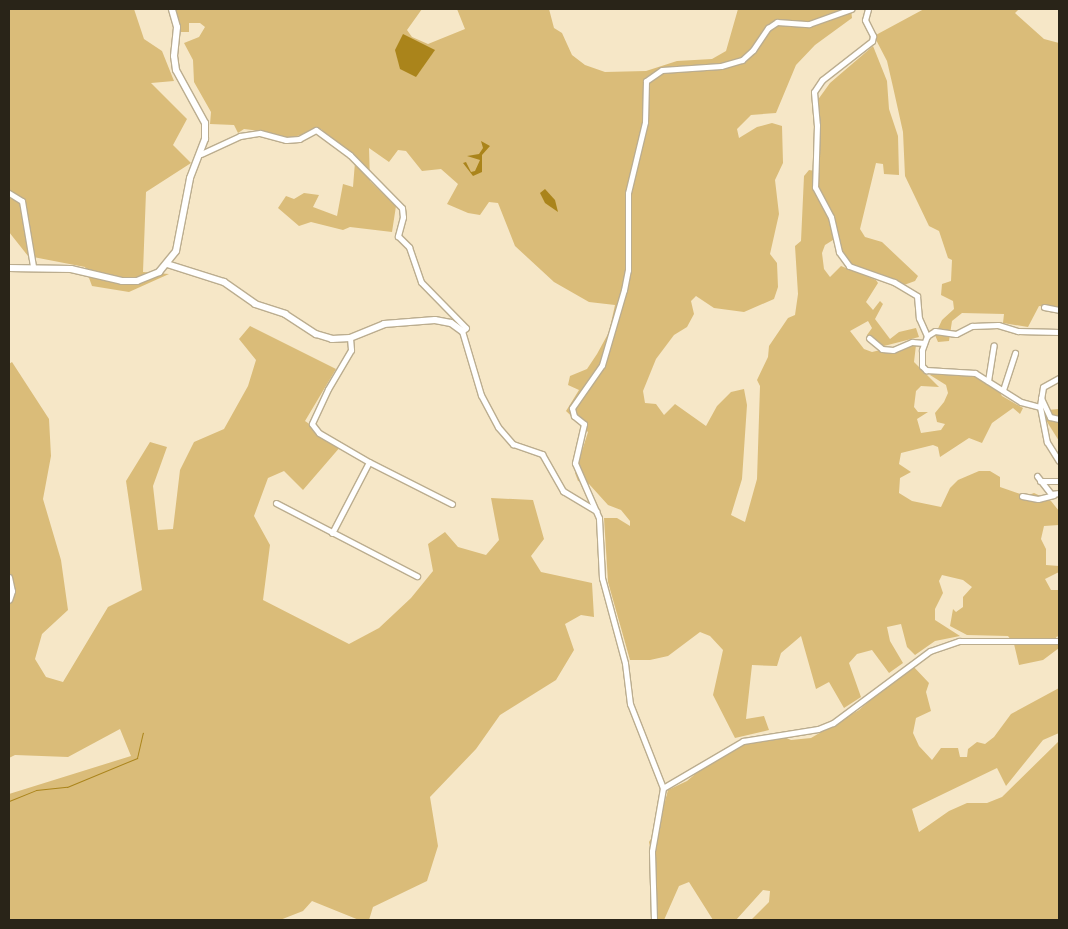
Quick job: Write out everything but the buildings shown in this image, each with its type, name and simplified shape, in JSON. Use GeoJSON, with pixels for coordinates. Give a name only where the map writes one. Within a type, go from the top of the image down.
{"type":"FeatureCollection","features":[{"type":"Feature","properties":{"kind":"street"},"geometry":{"type":"LineString","coordinates":[[9,268],[33,266],[71,269],[122,281],[137,281],[159,272],[176,251],[190,178],[201,154],[205,123],[176,70],[174,56],[177,27],[172,9]]}},
{"type":"Feature","properties":{"kind":"street"},"geometry":{"type":"LineString","coordinates":[[654,920],[652,851],[663,788],[630,704],[625,663],[602,578],[600,522],[575,463],[584,424],[574,416],[572,408],[602,365],[624,290],[628,270],[628,194],[644,122],[646,81],[662,70],[721,66],[742,60],[753,50],[768,28],[777,22],[809,24],[851,9]]}},
{"type":"Feature","properties":{"kind":"street"},"geometry":{"type":"LineString","coordinates":[[868,9],[864,13],[873,36],[872,41],[822,80],[814,92],[817,125],[815,187],[831,216],[843,261],[848,266],[911,289],[917,296],[919,318],[927,336]]}},
{"type":"Feature","properties":{"kind":"street"},"geometry":{"type":"LineString","coordinates":[[201,154],[240,136],[260,133],[286,140],[299,139],[316,130],[350,155],[402,208],[404,217],[398,236],[409,247],[420,282],[447,311],[461,321],[466,328],[462,331]]}},
{"type":"Feature","properties":{"kind":"street"},"geometry":{"type":"LineString","coordinates":[[9,193],[22,200],[33,266]]}},
{"type":"Feature","properties":{"kind":"street"},"geometry":{"type":"LineString","coordinates":[[167,264],[224,282],[255,304],[285,314],[321,336],[350,338],[384,324],[434,320],[451,323],[462,331],[481,395],[503,434],[513,444],[542,454],[563,491],[596,511]]}},
{"type":"Feature","properties":{"kind":"street"},"geometry":{"type":"LineString","coordinates":[[1044,307],[1059,310]]}},
{"type":"Feature","properties":{"kind":"street"},"geometry":{"type":"LineString","coordinates":[[1040,407],[1021,402],[970,371],[926,370],[922,359],[924,342],[927,336],[935,331],[956,334],[972,326],[998,324],[1024,332],[1059,332]]}},
{"type":"Feature","properties":{"kind":"street"},"geometry":{"type":"LineString","coordinates":[[350,338],[351,350],[328,390],[312,424],[319,433],[369,462],[452,504]]}},
{"type":"Feature","properties":{"kind":"street"},"geometry":{"type":"LineString","coordinates":[[869,338],[882,349],[924,342]]}},
{"type":"Feature","properties":{"kind":"street"},"geometry":{"type":"LineString","coordinates":[[988,381],[994,345]]}},
{"type":"Feature","properties":{"kind":"street"},"geometry":{"type":"LineString","coordinates":[[1003,390],[1014,353]]}},
{"type":"Feature","properties":{"kind":"street"},"geometry":{"type":"LineString","coordinates":[[1059,378],[1043,388],[1040,397],[1040,407],[1047,442],[1059,461]]}},
{"type":"Feature","properties":{"kind":"street"},"geometry":{"type":"LineString","coordinates":[[1040,397],[1050,417],[1059,419]]}},
{"type":"Feature","properties":{"kind":"street"},"geometry":{"type":"LineString","coordinates":[[332,533],[369,462]]}},
{"type":"Feature","properties":{"kind":"street"},"geometry":{"type":"LineString","coordinates":[[1037,476],[1040,482],[1057,494]]}},
{"type":"Feature","properties":{"kind":"street"},"geometry":{"type":"LineString","coordinates":[[1040,482],[1059,481]]}},
{"type":"Feature","properties":{"kind":"street"},"geometry":{"type":"LineString","coordinates":[[1022,496],[1038,499],[1057,494]]}},
{"type":"Feature","properties":{"kind":"street"},"geometry":{"type":"LineString","coordinates":[[276,503],[417,576]]}},
{"type":"Feature","properties":{"kind":"street"},"geometry":{"type":"LineString","coordinates":[[9,577],[12,591],[9,600]]}},
{"type":"Feature","properties":{"kind":"street"},"geometry":{"type":"LineString","coordinates":[[663,788],[742,741],[818,729],[833,723],[930,651],[959,641],[1059,641]]}},
{"type":"Feature","properties":{"kind":"shaded area"},"geometry":{"type":"Polygon","coordinates":[[[9,9],[134,9],[144,39],[162,51],[174,81],[151,83],[187,119],[173,145],[191,163],[146,192],[143,272],[169,274],[129,292],[92,286],[85,267],[28,256],[9,232],[9,9]]]}},
{"type":"Feature","properties":{"kind":"shaded area"},"geometry":{"type":"Polygon","coordinates":[[[170,9],[422,9],[407,30],[412,37],[428,44],[465,29],[457,9],[549,9],[554,28],[562,33],[572,55],[585,65],[605,72],[646,71],[677,61],[712,59],[726,51],[738,9],[851,9],[852,18],[815,45],[796,65],[776,113],[751,115],[737,129],[739,138],[757,127],[772,123],[782,126],[783,163],[775,180],[779,214],[770,254],[777,263],[778,287],[774,299],[744,312],[714,308],[696,296],[691,301],[694,314],[687,327],[674,335],[656,359],[643,391],[645,403],[656,404],[664,415],[675,404],[706,426],[717,406],[731,392],[744,389],[747,405],[742,479],[731,515],[745,522],[757,479],[760,386],[757,380],[768,357],[769,346],[788,318],[795,315],[798,294],[795,246],[801,241],[804,176],[809,170],[815,171],[817,101],[830,83],[873,46],[887,81],[889,109],[898,136],[899,175],[884,174],[883,164],[876,163],[860,229],[865,237],[882,242],[918,276],[915,281],[904,285],[857,269],[838,255],[833,240],[825,245],[822,253],[824,269],[830,277],[841,266],[876,280],[878,283],[866,302],[873,310],[880,301],[883,304],[875,319],[890,339],[899,332],[916,328],[919,337],[884,346],[869,341],[867,335],[872,328],[868,321],[850,331],[864,349],[872,352],[910,343],[916,345],[914,362],[939,387],[921,386],[916,391],[914,407],[918,412],[928,412],[917,419],[921,433],[941,430],[945,424],[937,422],[935,413],[944,402],[948,393],[946,385],[930,375],[938,369],[976,374],[994,383],[1002,396],[1023,408],[1020,414],[1013,408],[992,423],[982,443],[969,438],[940,457],[938,447],[933,445],[901,453],[899,464],[911,472],[900,478],[899,493],[912,501],[941,507],[950,488],[958,480],[979,471],[990,471],[1000,477],[1000,487],[1026,496],[1034,493],[1051,501],[1059,511],[1059,525],[1044,526],[1041,539],[1046,549],[1046,565],[1059,566],[1059,572],[1045,579],[1051,590],[1059,590],[1059,636],[1056,637],[1059,648],[1043,660],[1019,665],[1014,644],[1008,636],[967,635],[950,626],[953,609],[956,612],[963,607],[963,597],[972,587],[963,580],[942,575],[939,581],[943,593],[935,609],[935,620],[960,636],[935,641],[915,655],[907,647],[901,624],[887,627],[890,641],[903,663],[889,673],[872,650],[857,654],[849,663],[861,697],[844,708],[829,682],[816,689],[801,636],[781,653],[777,666],[752,665],[746,719],[764,716],[769,730],[735,738],[713,695],[723,650],[710,636],[700,632],[668,656],[650,660],[630,660],[608,582],[604,518],[617,518],[630,526],[630,521],[621,510],[608,505],[589,484],[578,481],[575,473],[588,432],[566,411],[579,390],[568,385],[570,376],[587,369],[597,354],[609,332],[615,305],[589,302],[554,282],[515,246],[498,203],[489,202],[480,215],[468,213],[447,204],[458,184],[441,169],[422,171],[406,151],[398,150],[389,162],[369,148],[370,181],[396,206],[392,232],[350,227],[343,230],[311,222],[299,226],[278,208],[286,196],[294,199],[304,193],[319,195],[313,207],[337,216],[343,184],[353,187],[355,162],[321,129],[287,139],[244,129],[238,133],[234,125],[210,124],[211,112],[194,82],[193,60],[184,43],[199,37],[205,27],[200,23],[189,23],[189,32],[176,32],[170,9]]]}},
{"type":"Feature","properties":{"kind":"shaded area"},"geometry":{"type":"Polygon","coordinates":[[[924,9],[1019,9],[1015,13],[1044,39],[1059,43],[1059,308],[1039,306],[1028,327],[1003,323],[1004,314],[962,313],[952,321],[949,341],[938,342],[935,335],[942,320],[954,309],[953,301],[941,295],[942,284],[951,281],[952,260],[948,258],[939,231],[929,226],[905,176],[903,132],[887,61],[874,36],[924,9]]]}},
{"type":"Feature","properties":{"kind":"shaded area"},"geometry":{"type":"Polygon","coordinates":[[[403,34],[435,50],[416,77],[400,69],[395,50],[403,34]]]}},
{"type":"Feature","properties":{"kind":"shaded area"},"geometry":{"type":"Polygon","coordinates":[[[481,141],[490,146],[482,155],[482,172],[473,176],[463,163],[466,162],[471,172],[475,171],[480,160],[467,156],[479,154],[483,148],[481,141]]]}},
{"type":"Feature","properties":{"kind":"shaded area"},"geometry":{"type":"Polygon","coordinates":[[[545,189],[555,200],[558,212],[545,203],[540,193],[545,189]]]}},
{"type":"Feature","properties":{"kind":"shaded area"},"geometry":{"type":"Polygon","coordinates":[[[250,326],[336,369],[305,421],[341,446],[303,490],[284,471],[268,478],[254,516],[270,545],[263,600],[349,644],[379,628],[411,598],[433,571],[428,544],[445,532],[458,547],[486,555],[499,540],[491,498],[533,500],[544,539],[531,556],[541,572],[592,583],[594,617],[581,615],[565,624],[574,650],[556,680],[500,715],[476,749],[430,797],[438,846],[427,881],[373,907],[369,920],[359,920],[312,901],[303,911],[280,920],[9,920],[9,794],[131,756],[120,729],[68,757],[15,755],[9,758],[9,364],[12,362],[49,419],[51,456],[43,499],[61,560],[68,610],[42,634],[35,659],[46,677],[63,682],[108,607],[142,590],[126,481],[150,442],[167,447],[153,486],[158,530],[173,529],[180,470],[194,442],[224,429],[248,386],[256,360],[239,339],[250,326]]]}},
{"type":"Feature","properties":{"kind":"shaded area"},"geometry":{"type":"Polygon","coordinates":[[[1059,409],[1059,441],[1044,417],[1047,410],[1059,409]]]}},
{"type":"Feature","properties":{"kind":"shaded area"},"geometry":{"type":"Polygon","coordinates":[[[911,664],[929,683],[926,692],[931,711],[916,718],[913,733],[919,746],[932,760],[941,748],[958,748],[960,757],[967,757],[968,749],[977,742],[985,744],[994,737],[1011,714],[1059,688],[1059,733],[1043,740],[1006,786],[997,768],[912,809],[919,832],[949,811],[967,803],[987,803],[1002,797],[1059,741],[1059,920],[751,920],[769,902],[770,891],[763,890],[736,920],[713,920],[689,882],[679,886],[664,920],[651,920],[656,877],[649,842],[658,827],[668,790],[687,781],[713,759],[744,743],[782,736],[791,740],[811,738],[859,710],[911,664]]]}},
{"type":"Feature","properties":{"kind":"waterway"},"geometry":{"type":"LineString","coordinates":[[9,801],[36,790],[67,787],[137,758],[143,733]]}}]}
